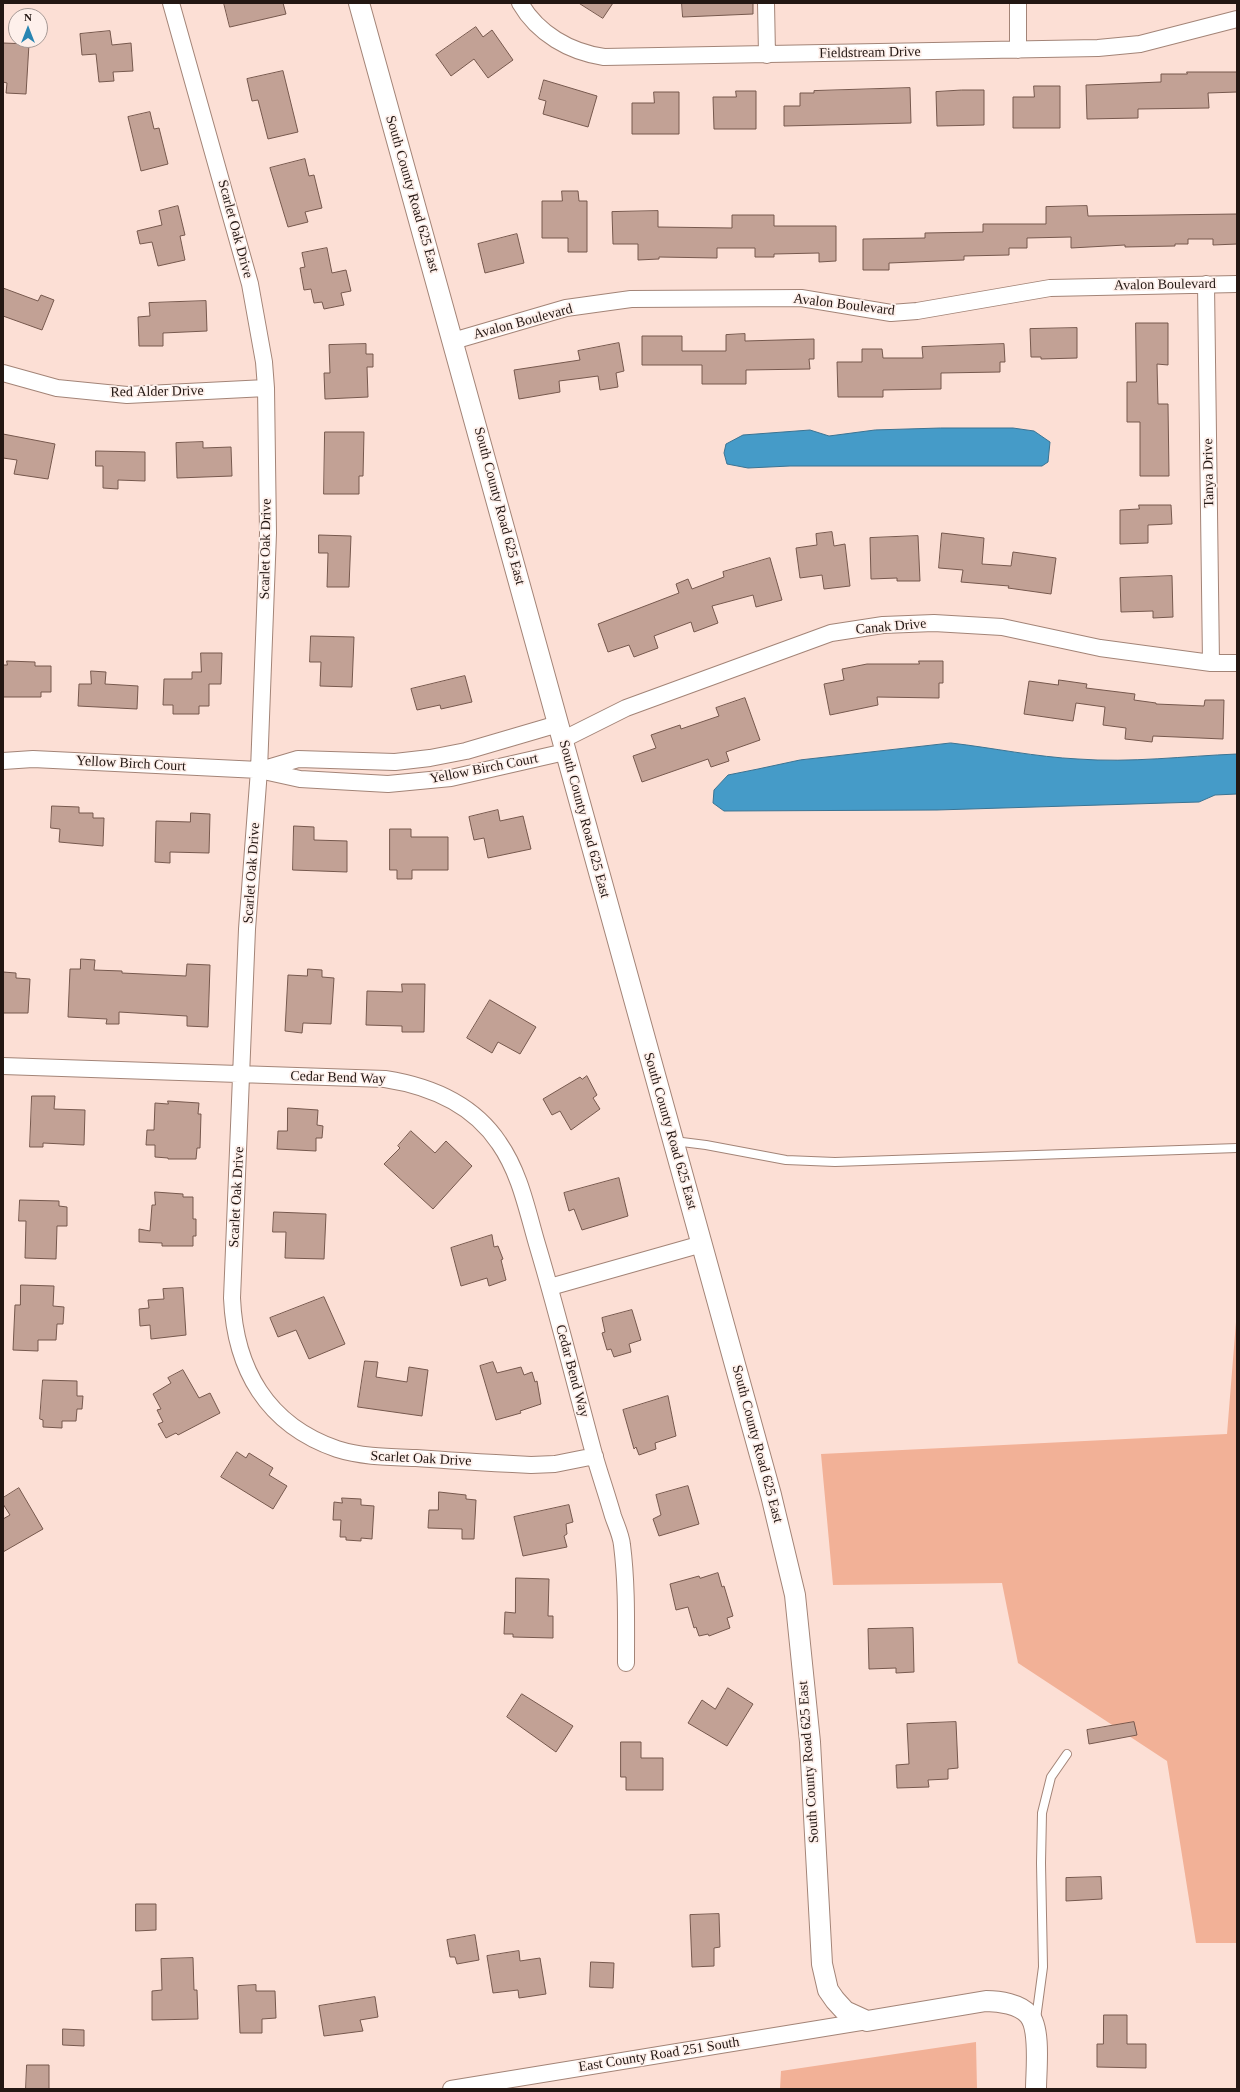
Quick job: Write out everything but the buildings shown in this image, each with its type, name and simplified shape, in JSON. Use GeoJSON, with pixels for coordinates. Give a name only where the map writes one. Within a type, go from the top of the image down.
{"type":"FeatureCollection","features":[{"type":"Feature","properties":{"kind":"street","name":"Scarlet Oak Drive"},"geometry":{"type":"LineString","coordinates":[[172,3],[250,284],[264,362],[266,388],[268,533],[259,770],[247,929],[243,1074],[232,1298],[233,1324],[244,1362],[256,1386],[272,1407],[291,1425],[314,1439],[338,1449],[364,1455],[531,1465],[555,1464],[595,1456]]}},
{"type":"Feature","properties":{"kind":"street","name":"South County Road 625 East"},"geometry":{"type":"LineString","coordinates":[[359,3],[772,1495],[795,1595],[810,1742],[812,1805],[824,1979],[828,1990],[845,2010],[867,2021]]}},
{"type":"Feature","properties":{"kind":"street","name":"Fieldstream Drive"},"geometry":{"type":"LineString","coordinates":[[520,3],[539,27],[549,35],[568,46],[593,55],[604,57],[1098,48],[1140,44],[1237,19]]}},
{"type":"Feature","properties":{"kind":"street"},"geometry":{"type":"LineString","coordinates":[[766,3],[767,55]]}},
{"type":"Feature","properties":{"kind":"street"},"geometry":{"type":"LineString","coordinates":[[1018,3],[1018,50]]}},
{"type":"Feature","properties":{"kind":"street","name":"Tanya Drive"},"geometry":{"type":"LineString","coordinates":[[1206,284],[1211,663]]}},
{"type":"Feature","properties":{"kind":"street","name":"Avalon Boulevard"},"geometry":{"type":"LineString","coordinates":[[453,341],[566,308],[631,299],[802,298],[891,313],[917,311],[1050,288],[1237,284]]}},
{"type":"Feature","properties":{"kind":"street","name":"Red Alder Drive"},"geometry":{"type":"LineString","coordinates":[[3,373],[57,388],[127,395],[266,388]]}},
{"type":"Feature","properties":{"kind":"street","name":"Canak Drive"},"geometry":{"type":"LineString","coordinates":[[562,738],[626,708],[831,633],[883,625],[934,623],[1002,627],[1100,648],[1211,663],[1237,663]]}},
{"type":"Feature","properties":{"kind":"street","name":"Yellow Birch Court"},"geometry":{"type":"LineString","coordinates":[[259,770],[298,759],[395,762],[562,738]]}},
{"type":"Feature","properties":{"kind":"street","name":"Yellow Birch Court"},"geometry":{"type":"LineString","coordinates":[[3,761],[34,759],[259,770],[300,780],[388,784],[451,778],[562,738]]}},
{"type":"Feature","properties":{"kind":"street","name":"Cedar Bend Way"},"geometry":{"type":"LineString","coordinates":[[3,1066],[385,1079],[411,1083],[437,1092],[460,1105],[486,1127],[499,1143],[513,1166],[550,1287],[595,1456],[622,1542],[626,1578],[626,1663]]}},
{"type":"Feature","properties":{"kind":"street"},"geometry":{"type":"LineString","coordinates":[[550,1287],[702,1244]]}},
{"type":"Feature","properties":{"kind":"street"},"geometry":{"type":"LineString","coordinates":[[867,2021],[986,2001],[996,2001],[1020,2008],[1030,2016],[1034,2028],[1036,2089]]}},
{"type":"Feature","properties":{"kind":"street","name":"East County Road 251 South"},"geometry":{"type":"LineString","coordinates":[[451,2089],[867,2021]]}},
{"type":"Feature","properties":{"kind":"lane"},"geometry":{"type":"LineString","coordinates":[[673,1140],[786,1160],[835,1162],[1237,1148]]}},
{"type":"Feature","properties":{"kind":"lane"},"geometry":{"type":"LineString","coordinates":[[1034,2028],[1043,1967],[1041,1863],[1042,1813],[1051,1777],[1067,1754]]}},
{"type":"Feature","properties":{"kind":"shaded area"},"geometry":{"type":"Polygon","coordinates":[[[1236,1322],[1237,1943],[1196,1943],[1167,1761],[1018,1663],[1002,1583],[833,1585],[821,1454],[1227,1434],[1236,1322]]]}},
{"type":"Feature","properties":{"kind":"shaded area"},"geometry":{"type":"Polygon","coordinates":[[[976,2042],[977,2089],[780,2089],[781,2071],[976,2042]]]}},
{"type":"Feature","properties":{"kind":"water"},"geometry":{"type":"Polygon","coordinates":[[[1013,428],[1034,431],[1050,442],[1048,462],[1042,466],[790,466],[748,468],[727,464],[724,453],[726,444],[743,435],[810,430],[829,436],[875,430],[1013,428]]]}},
{"type":"Feature","properties":{"kind":"water"},"geometry":{"type":"Polygon","coordinates":[[[951,743],[1062,758],[1098,760],[1138,760],[1237,754],[1237,794],[1215,795],[1199,802],[937,810],[724,811],[713,803],[714,790],[728,775],[800,760],[951,743]]]}}]}
